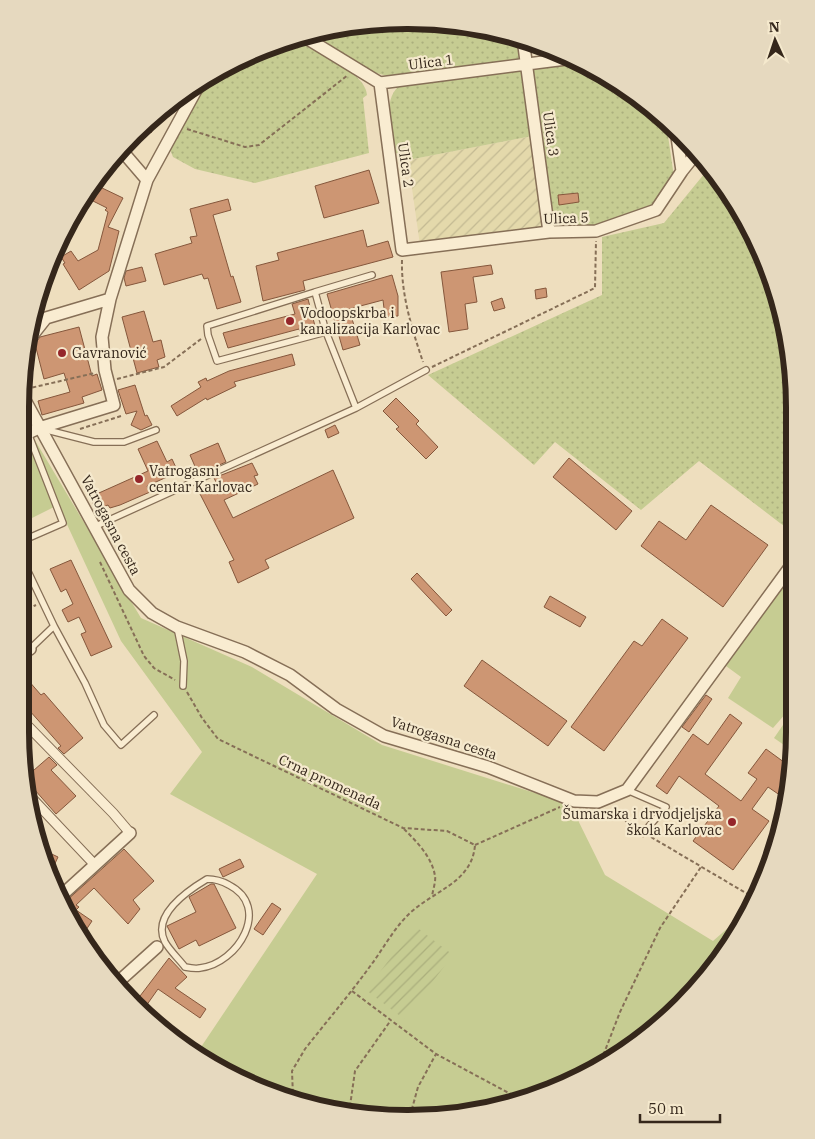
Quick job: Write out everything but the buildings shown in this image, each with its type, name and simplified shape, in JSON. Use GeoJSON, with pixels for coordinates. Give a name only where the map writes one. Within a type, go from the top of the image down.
{"type":"FeatureCollection","features":[{"type":"Feature","properties":{"kind":"street"},"geometry":{"type":"LineString","coordinates":[[312,41],[380,83]]}},
{"type":"Feature","properties":{"kind":"street","name":"Ulica 3"},"geometry":{"type":"LineString","coordinates":[[524,47],[549,232]]}},
{"type":"Feature","properties":{"kind":"street","name":"Ulica 1"},"geometry":{"type":"LineString","coordinates":[[380,83],[558,61]]}},
{"type":"Feature","properties":{"kind":"street","name":"Ulica 2"},"geometry":{"type":"LineString","coordinates":[[380,83],[402,250]]}},
{"type":"Feature","properties":{"kind":"street"},"geometry":{"type":"LineString","coordinates":[[31,432],[111,407],[114,403],[106,376],[102,337],[110,299],[147,180],[192,96]]}},
{"type":"Feature","properties":{"kind":"street"},"geometry":{"type":"LineString","coordinates":[[678,143],[682,171]]}},
{"type":"Feature","properties":{"kind":"street"},"geometry":{"type":"LineString","coordinates":[[126,155],[147,180]]}},
{"type":"Feature","properties":{"kind":"street","name":"Ulica 5"},"geometry":{"type":"LineString","coordinates":[[402,250],[549,232],[596,232],[656,210],[692,158]]}},
{"type":"Feature","properties":{"kind":"street"},"geometry":{"type":"LineString","coordinates":[[37,329],[46,318],[110,299]]}},
{"type":"Feature","properties":{"kind":"street","name":"Vatrogasna cesta"},"geometry":{"type":"LineString","coordinates":[[31,432],[96,526],[129,590],[152,613],[177,627],[252,656],[290,675],[336,709],[384,736],[488,767],[574,801],[598,802],[627,790]]}},
{"type":"Feature","properties":{"kind":"street"},"geometry":{"type":"LineString","coordinates":[[627,790],[786,573]]}},
{"type":"Feature","properties":{"kind":"street"},"geometry":{"type":"LineString","coordinates":[[29,727],[113,812],[130,833],[65,892]]}},
{"type":"Feature","properties":{"kind":"street"},"geometry":{"type":"LineString","coordinates":[[35,802],[95,865]]}},
{"type":"Feature","properties":{"kind":"street"},"geometry":{"type":"LineString","coordinates":[[121,979],[161,945]]}},
{"type":"Feature","properties":{"kind":"lane"},"geometry":{"type":"LineString","coordinates":[[326,332],[217,360],[208,335],[207,326],[372,275]]}},
{"type":"Feature","properties":{"kind":"lane"},"geometry":{"type":"LineString","coordinates":[[315,292],[326,332],[356,408]]}},
{"type":"Feature","properties":{"kind":"lane"},"geometry":{"type":"LineString","coordinates":[[96,526],[356,408],[426,370]]}},
{"type":"Feature","properties":{"kind":"lane"},"geometry":{"type":"LineString","coordinates":[[29,538],[63,523],[54,505],[31,432],[63,434],[94,442],[124,442],[156,430]]}},
{"type":"Feature","properties":{"kind":"lane"},"geometry":{"type":"LineString","coordinates":[[29,573],[54,626],[85,683],[104,725],[121,745],[154,715]]}},
{"type":"Feature","properties":{"kind":"lane"},"geometry":{"type":"LineString","coordinates":[[29,648],[54,626]]}},
{"type":"Feature","properties":{"kind":"lane"},"geometry":{"type":"LineString","coordinates":[[177,627],[184,661],[182,686]]}},
{"type":"Feature","properties":{"kind":"lane"},"geometry":{"type":"LineString","coordinates":[[627,790],[666,807],[643,833]]}},
{"type":"Feature","properties":{"kind":"lane"},"geometry":{"type":"LineString","coordinates":[[207,879],[215,879],[236,889],[244,898],[251,918],[248,931],[239,944],[216,963],[201,968],[185,968],[161,945],[161,927],[167,915],[186,891],[207,879]]}},
{"type":"Feature","properties":{"kind":"path"},"geometry":{"type":"LineString","coordinates":[[175,126],[245,147],[259,145],[267,141],[340,80],[358,70]]}},
{"type":"Feature","properties":{"kind":"path"},"geometry":{"type":"LineString","coordinates":[[402,250],[401,282],[414,336],[426,370],[594,288],[596,232]]}},
{"type":"Feature","properties":{"kind":"path"},"geometry":{"type":"LineString","coordinates":[[30,388],[164,367],[176,356],[208,335]]}},
{"type":"Feature","properties":{"kind":"path"},"geometry":{"type":"LineString","coordinates":[[63,434],[121,416]]}},
{"type":"Feature","properties":{"kind":"path","name":"Crna promenada"},"geometry":{"type":"LineString","coordinates":[[96,554],[144,656],[154,668],[167,674],[182,686],[218,739],[403,828],[446,831],[475,845]]}},
{"type":"Feature","properties":{"kind":"path"},"geometry":{"type":"LineString","coordinates":[[29,609],[43,602]]}},
{"type":"Feature","properties":{"kind":"path"},"geometry":{"type":"LineString","coordinates":[[293,1092],[292,1070],[305,1050],[352,991],[407,916],[432,896],[451,886],[468,869],[474,855],[475,845],[574,801]]}},
{"type":"Feature","properties":{"kind":"path"},"geometry":{"type":"LineString","coordinates":[[598,802],[643,833],[749,896]]}},
{"type":"Feature","properties":{"kind":"path"},"geometry":{"type":"LineString","coordinates":[[403,828],[420,844],[436,877],[432,896]]}},
{"type":"Feature","properties":{"kind":"path"},"geometry":{"type":"LineString","coordinates":[[603,1056],[620,1012],[660,928],[701,867]]}},
{"type":"Feature","properties":{"kind":"path"},"geometry":{"type":"LineString","coordinates":[[352,991],[436,1054],[510,1096]]}},
{"type":"Feature","properties":{"kind":"path"},"geometry":{"type":"LineString","coordinates":[[350,1106],[355,1071],[391,1020]]}},
{"type":"Feature","properties":{"kind":"path"},"geometry":{"type":"LineString","coordinates":[[412,1110],[418,1087],[436,1054]]}},
{"type":"Feature","properties":{"kind":"shaded area"},"geometry":{"type":"Polygon","coordinates":[[[532,136],[544,225],[541,231],[420,245],[408,160],[532,136]]]}},
{"type":"Feature","properties":{"kind":"green space"},"geometry":{"type":"Polygon","coordinates":[[[408,29],[457,32],[521,47],[523,60],[400,78],[363,68],[318,40],[358,32],[383,30],[408,29]]]}},
{"type":"Feature","properties":{"kind":"green space"},"geometry":{"type":"Polygon","coordinates":[[[307,43],[349,70],[365,87],[367,95],[363,98],[369,153],[255,183],[195,169],[173,157],[169,147],[205,88],[240,68],[286,49],[307,43]]]}},
{"type":"Feature","properties":{"kind":"green space"},"geometry":{"type":"Polygon","coordinates":[[[566,64],[597,79],[618,93],[638,107],[668,133],[674,177],[653,207],[595,229],[555,229],[550,223],[543,135],[531,69],[566,64]],[[578,193],[558,195],[559,204],[579,202],[578,193]]]}},
{"type":"Feature","properties":{"kind":"green space"},"geometry":{"type":"Polygon","coordinates":[[[520,69],[524,72],[532,136],[408,160],[396,153],[390,125],[389,107],[395,90],[402,83],[520,69]]]}},
{"type":"Feature","properties":{"kind":"green space"},"geometry":{"type":"Polygon","coordinates":[[[705,173],[736,218],[757,263],[773,309],[783,358],[786,408],[786,528],[699,461],[641,510],[555,442],[534,465],[428,375],[602,295],[602,237],[664,223],[705,173]]]}},
{"type":"Feature","properties":{"kind":"green space"},"geometry":{"type":"Polygon","coordinates":[[[33,437],[141,618],[252,667],[382,745],[570,804],[605,875],[713,941],[736,921],[708,962],[657,1016],[638,1032],[597,1060],[529,1090],[481,1103],[457,1107],[408,1110],[358,1107],[334,1103],[286,1090],[263,1081],[218,1060],[200,1048],[317,874],[170,794],[202,752],[121,641],[58,505],[29,520],[29,439],[33,437]]]}},
{"type":"Feature","properties":{"kind":"green space"},"geometry":{"type":"Polygon","coordinates":[[[786,581],[786,713],[773,728],[728,698],[741,677],[726,666],[786,581]]]}},
{"type":"Feature","properties":{"kind":"green space"},"geometry":{"type":"Polygon","coordinates":[[[786,721],[785,746],[774,738],[786,721]]]}},
{"type":"Feature","properties":{"kind":"green space"},"geometry":{"type":"Polygon","coordinates":[[[415,926],[453,955],[404,1019],[366,990],[415,926]]]}},
{"type":"Feature","properties":{"kind":"place","name":"Vodoopskrba i kanalizacija Karlovac"},"geometry":{"type":"Point","coordinates":[290,321]}},
{"type":"Feature","properties":{"kind":"place","name":"Gavranović"},"geometry":{"type":"Point","coordinates":[62,353]}},
{"type":"Feature","properties":{"kind":"place","name":"Vatrogasni centar Karlovac"},"geometry":{"type":"Point","coordinates":[139,479]}},
{"type":"Feature","properties":{"kind":"place","name":"Šumarska i drvodjeljska škola Karlovac"},"geometry":{"type":"Point","coordinates":[732,822]}}]}
